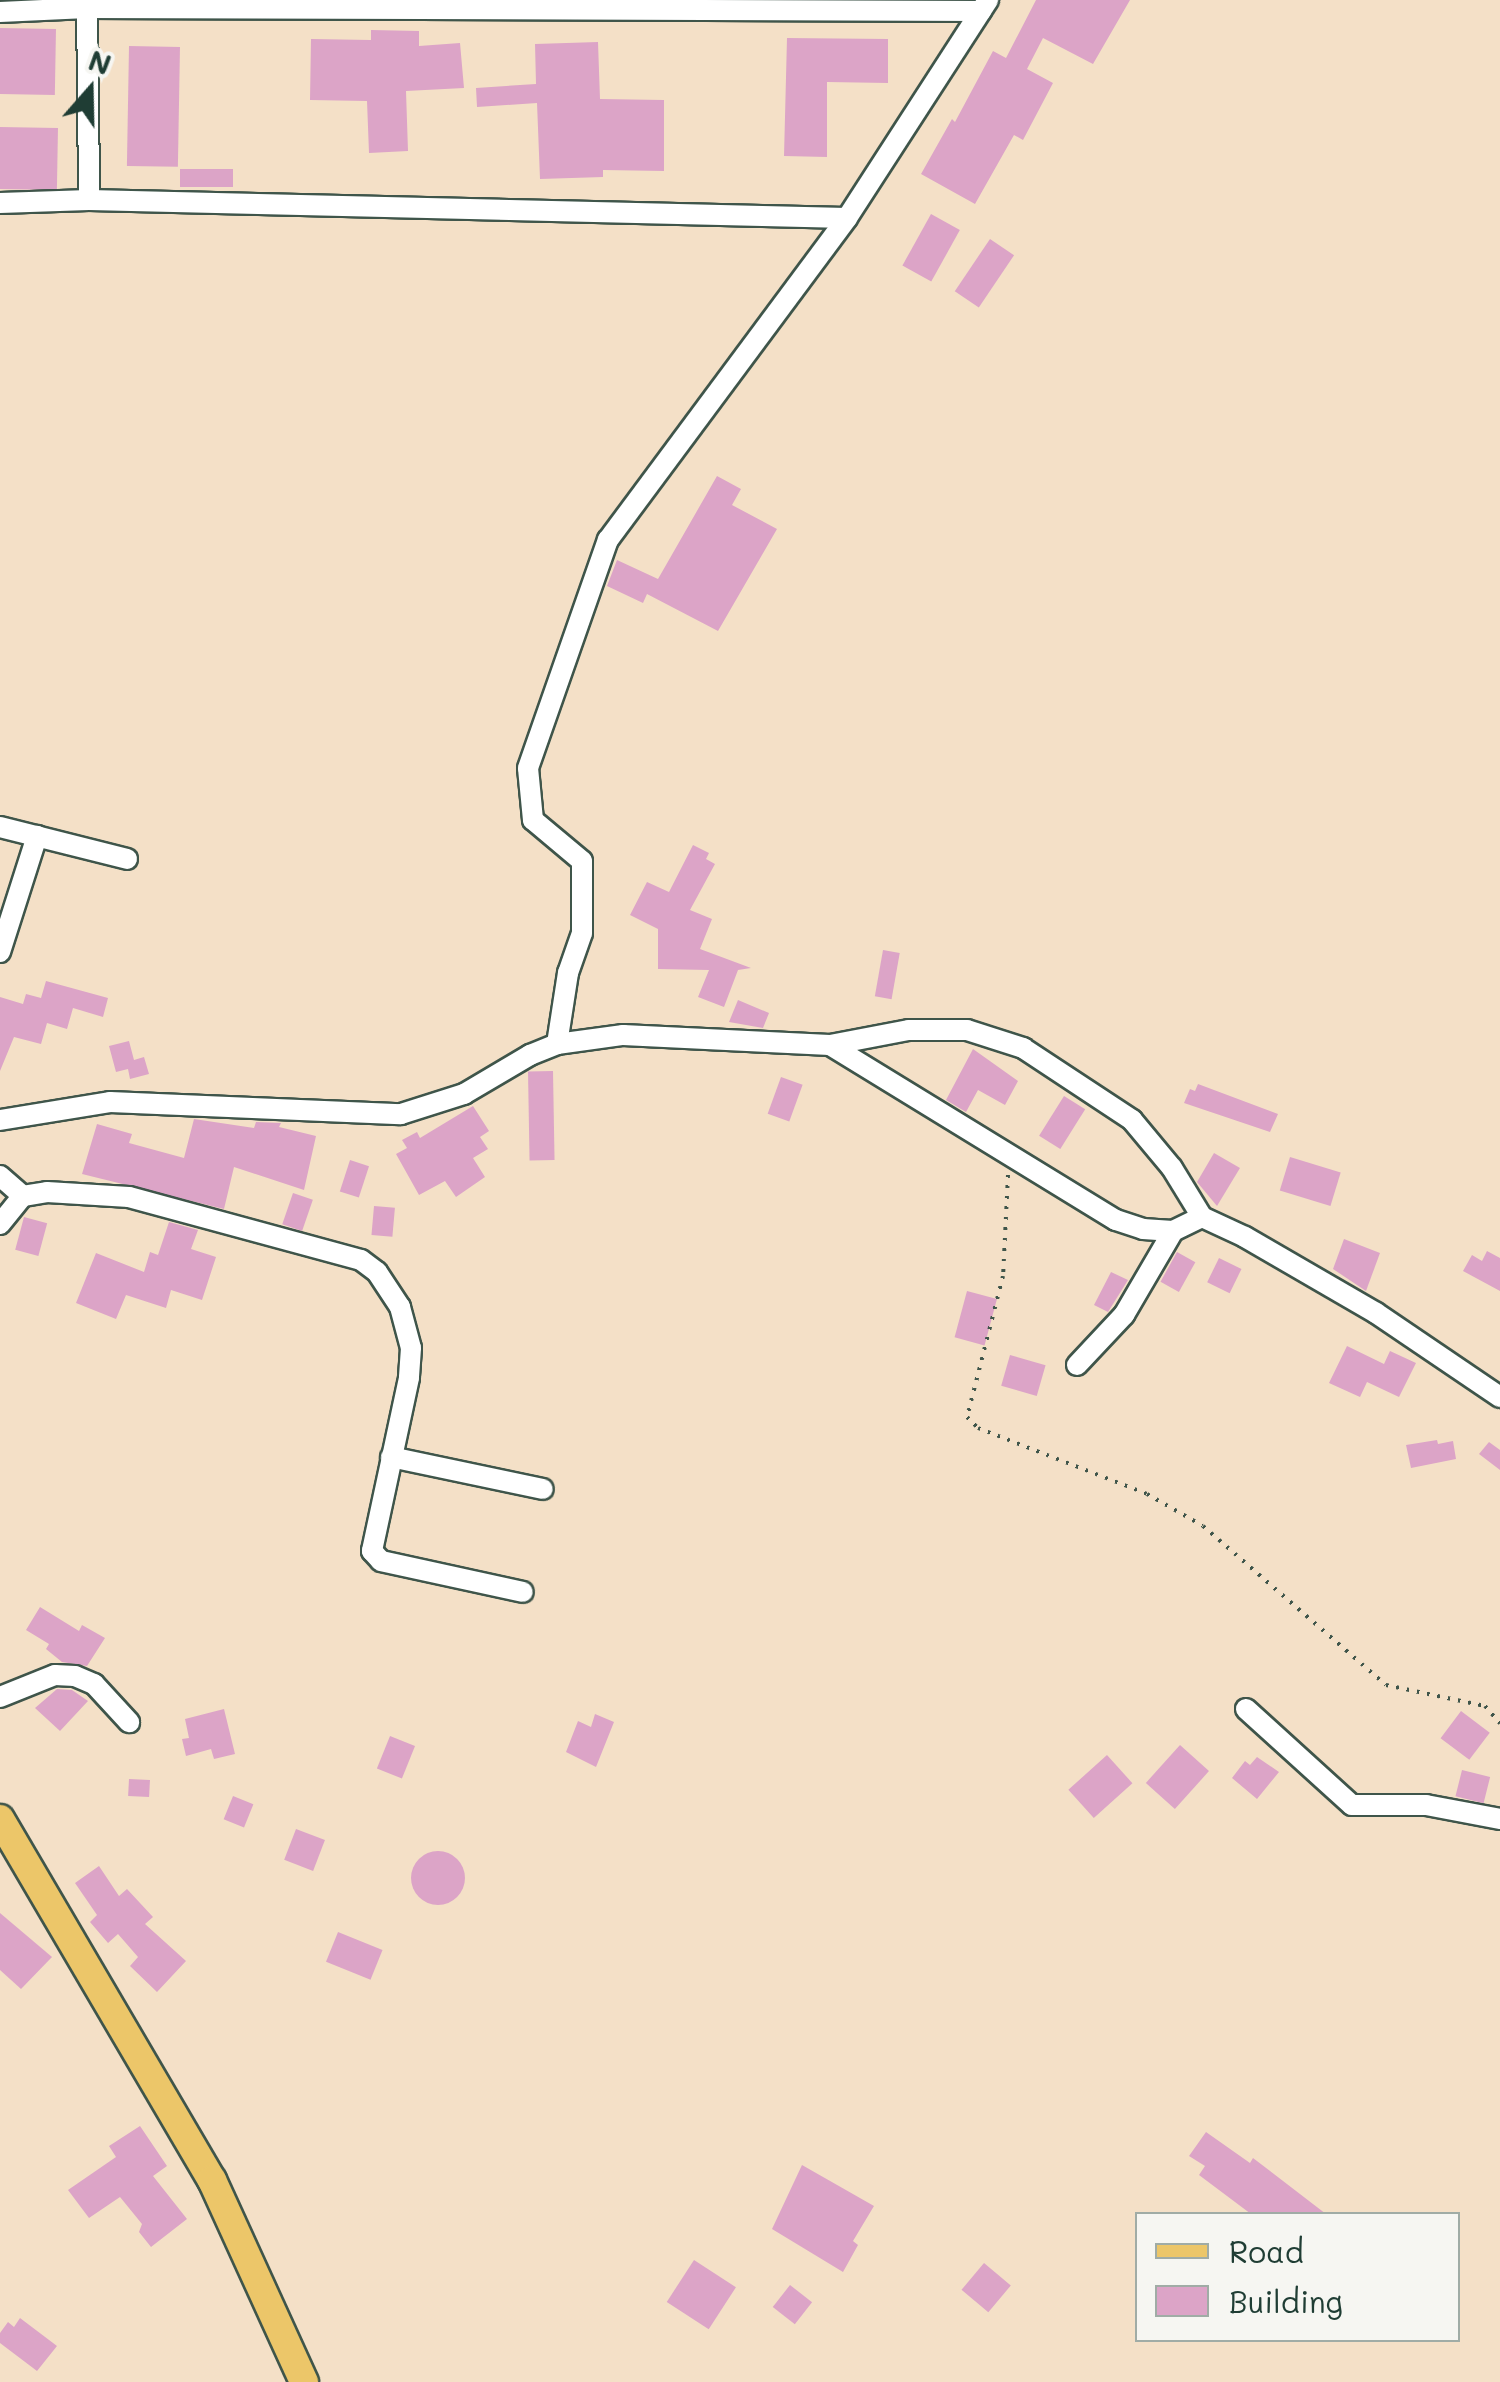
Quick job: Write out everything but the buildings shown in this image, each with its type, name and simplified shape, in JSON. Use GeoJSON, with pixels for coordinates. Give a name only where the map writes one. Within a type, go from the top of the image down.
{"type":"FeatureCollection","features":[{"type":"Feature","properties":{"kind":"main road"},"geometry":{"type":"LineString","coordinates":[[0,1819],[212,2180],[304,2382]]}},
{"type":"Feature","properties":{"kind":"street"},"geometry":{"type":"LineString","coordinates":[[0,12],[87,4],[985,6]]}},
{"type":"Feature","properties":{"kind":"street"},"geometry":{"type":"LineString","coordinates":[[87,4],[89,200]]}},
{"type":"Feature","properties":{"kind":"street"},"geometry":{"type":"LineString","coordinates":[[557,1044],[568,973],[582,933],[582,861],[533,820],[528,768],[608,540],[846,218],[985,6]]}},
{"type":"Feature","properties":{"kind":"street"},"geometry":{"type":"LineString","coordinates":[[0,203],[89,200],[846,218]]}},
{"type":"Feature","properties":{"kind":"street"},"geometry":{"type":"LineString","coordinates":[[0,827],[127,858]]}},
{"type":"Feature","properties":{"kind":"street"},"geometry":{"type":"LineString","coordinates":[[0,952],[37,836]]}},
{"type":"Feature","properties":{"kind":"street"},"geometry":{"type":"LineString","coordinates":[[0,1120],[110,1102],[401,1114],[464,1094],[557,1044],[623,1035],[830,1046],[909,1030],[967,1030],[1024,1048],[1132,1120],[1172,1168],[1202,1216],[1376,1313],[1500,1397]]}},
{"type":"Feature","properties":{"kind":"street"},"geometry":{"type":"LineString","coordinates":[[830,1046],[1116,1220],[1142,1229],[1173,1230],[1202,1216]]}},
{"type":"Feature","properties":{"kind":"street"},"geometry":{"type":"LineString","coordinates":[[0,1176],[23,1196]]}},
{"type":"Feature","properties":{"kind":"street"},"geometry":{"type":"LineString","coordinates":[[0,1224],[23,1196],[47,1192],[129,1196],[361,1260],[377,1272],[408,1325],[409,1378],[372,1551],[381,1561],[523,1592]]}},
{"type":"Feature","properties":{"kind":"street"},"geometry":{"type":"LineString","coordinates":[[1077,1366],[1124,1315],[1173,1230]]}},
{"type":"Feature","properties":{"kind":"street"},"geometry":{"type":"LineString","coordinates":[[391,1457],[543,1490]]}},
{"type":"Feature","properties":{"kind":"street"},"geometry":{"type":"LineString","coordinates":[[0,1698],[55,1675],[75,1676],[94,1684],[130,1722]]}},
{"type":"Feature","properties":{"kind":"street"},"geometry":{"type":"LineString","coordinates":[[1246,1709],[1352,1805],[1426,1806],[1500,1819]]}},
{"type":"Feature","properties":{"kind":"path"},"geometry":{"type":"LineString","coordinates":[[1008,1154],[1004,1276],[966,1418],[978,1428],[1147,1494],[1203,1526],[1386,1685],[1484,1706],[1500,1722]]}}]}
